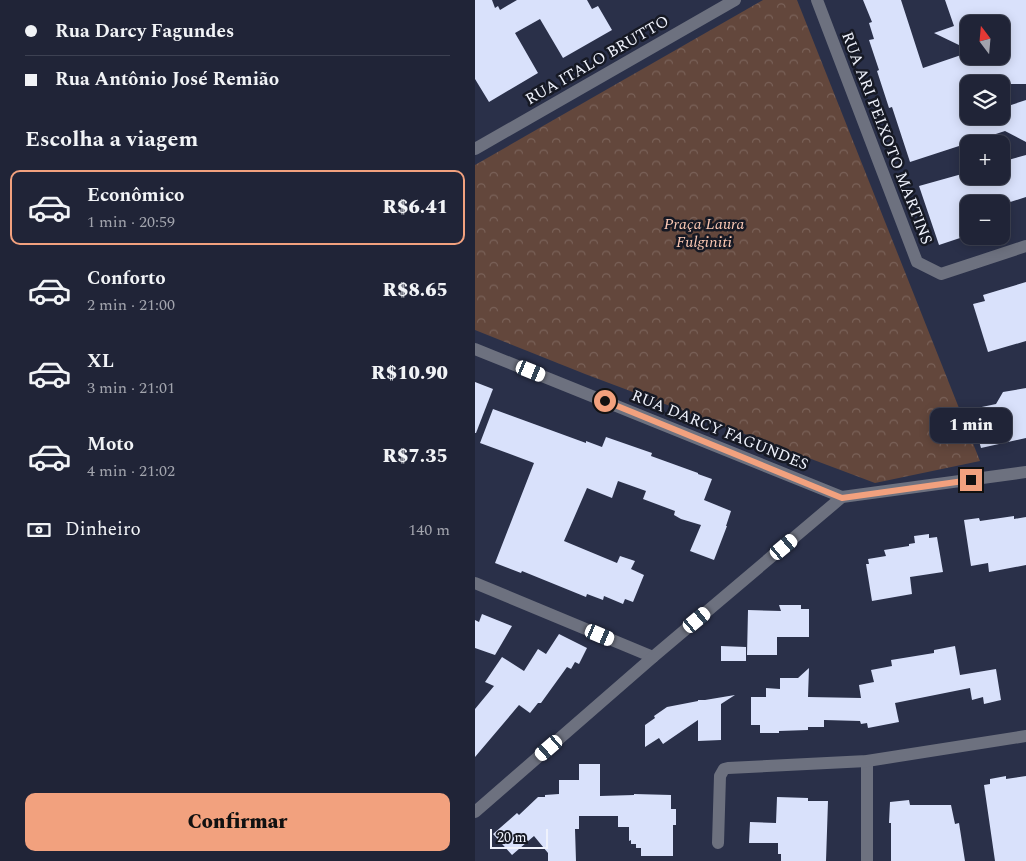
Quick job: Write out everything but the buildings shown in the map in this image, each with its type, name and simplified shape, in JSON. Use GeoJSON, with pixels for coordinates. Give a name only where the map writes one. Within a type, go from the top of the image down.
{"type":"FeatureCollection","features":[{"type":"Feature","properties":{"kind":"street","name":"RUA ITALO BRUTTO"},"geometry":{"type":"LineString","coordinates":[[475,149],[735,0]]}},
{"type":"Feature","properties":{"kind":"street","name":"RUA ARI PEIXOTO MARTINS"},"geometry":{"type":"LineString","coordinates":[[817,0],[917,262],[941,274],[1026,246]]}},
{"type":"Feature","properties":{"kind":"street","name":"RUA DARCY FAGUNDES"},"geometry":{"type":"LineString","coordinates":[[475,348],[842,498]]}},
{"type":"Feature","properties":{"kind":"street"},"geometry":{"type":"LineString","coordinates":[[475,812],[653,657],[842,498],[1026,472]]}},
{"type":"Feature","properties":{"kind":"street"},"geometry":{"type":"LineString","coordinates":[[475,582],[653,657]]}},
{"type":"Feature","properties":{"kind":"street"},"geometry":{"type":"LineString","coordinates":[[718,843],[720,776],[724,769],[867,760],[1026,736]]}},
{"type":"Feature","properties":{"kind":"street"},"geometry":{"type":"LineString","coordinates":[[867,760],[867,861]]}},
{"type":"Feature","properties":{"kind":"green space","name":"Praça Laura Fulginiti"},"geometry":{"type":"Polygon","coordinates":[[[763,0],[797,0],[980,461],[875,483],[585,374],[475,330],[475,165],[763,0]]]}},
{"type":"Feature","properties":{"kind":"route"},"geometry":{"type":"LineString","coordinates":[[605,401],[842,498],[971,480]]}}]}
